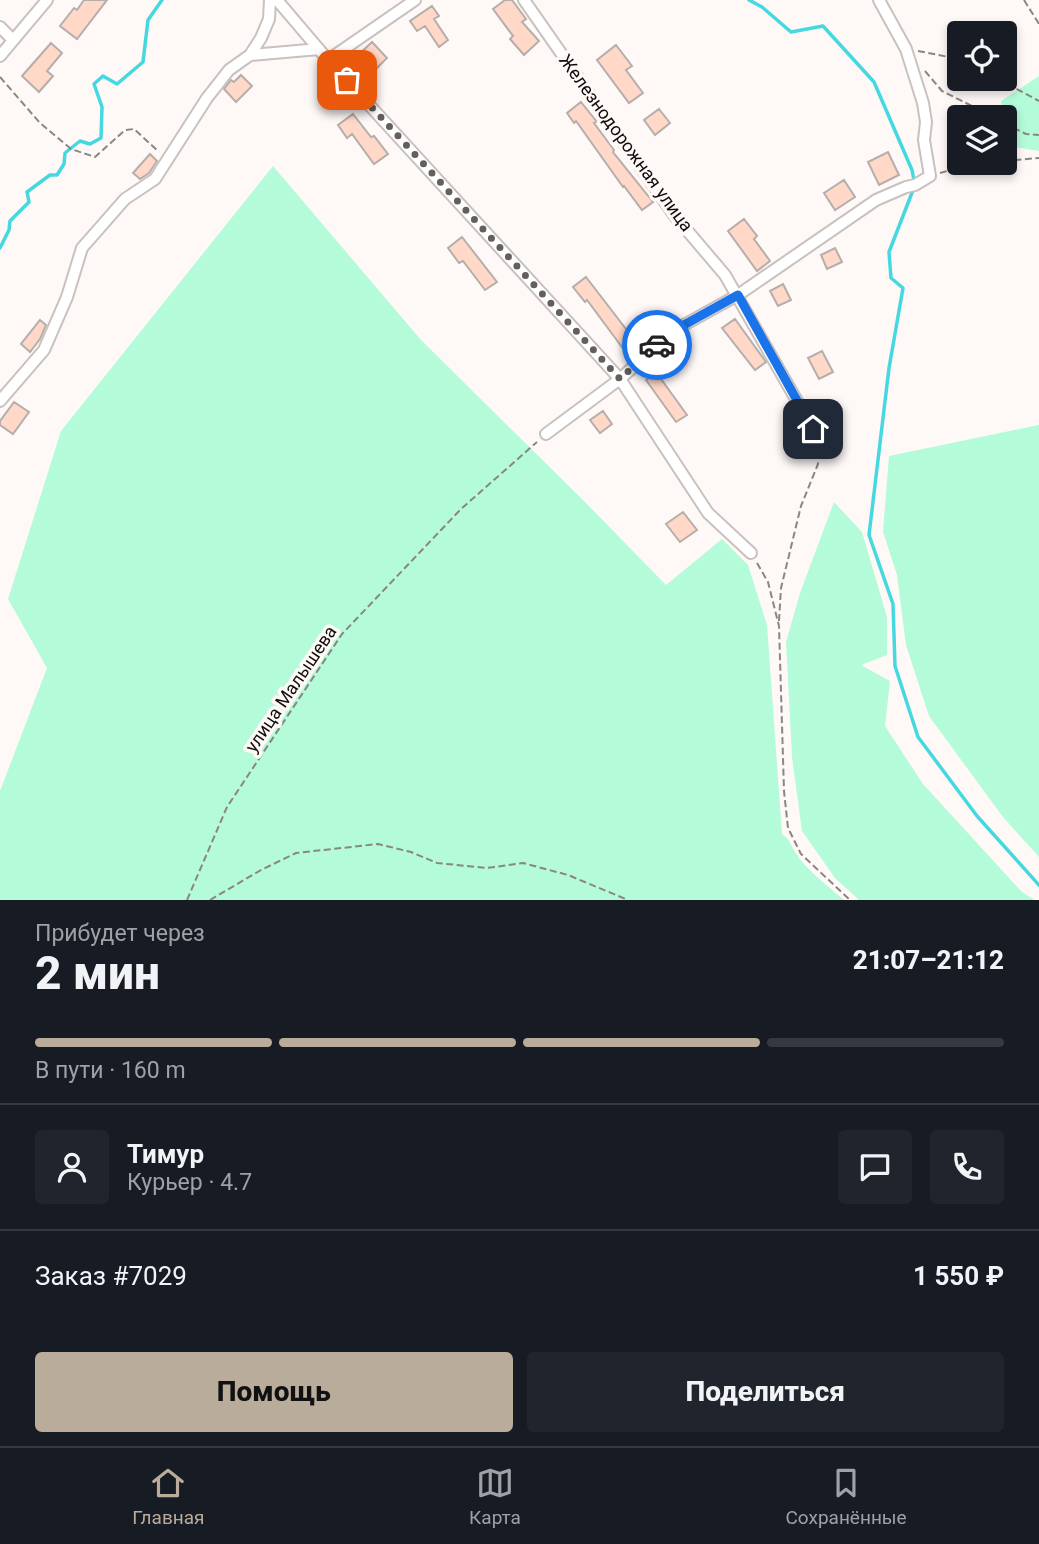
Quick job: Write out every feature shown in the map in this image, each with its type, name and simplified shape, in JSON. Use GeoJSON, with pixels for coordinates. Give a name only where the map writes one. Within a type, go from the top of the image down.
{"type":"FeatureCollection","features":[{"type":"Feature","properties":{"kind":"street"},"geometry":{"type":"LineString","coordinates":[[0,56],[47,0]]}},
{"type":"Feature","properties":{"kind":"street"},"geometry":{"type":"LineString","coordinates":[[0,401],[44,350],[67,298],[82,248],[125,199],[155,179],[206,98],[229,70],[250,55],[269,19],[270,0]]}},
{"type":"Feature","properties":{"kind":"street"},"geometry":{"type":"LineString","coordinates":[[277,0],[328,60],[620,379],[708,513],[751,553]]}},
{"type":"Feature","properties":{"kind":"street"},"geometry":{"type":"LineString","coordinates":[[328,60],[415,0]]}},
{"type":"Feature","properties":{"kind":"street","name":"Железнодорожная улица"},"geometry":{"type":"LineString","coordinates":[[524,0],[674,215],[725,275],[813,429]]}},
{"type":"Feature","properties":{"kind":"street"},"geometry":{"type":"LineString","coordinates":[[546,434],[620,379],[673,331],[738,295],[876,200],[915,185],[930,176],[922,103],[906,49],[878,0]]}},
{"type":"Feature","properties":{"kind":"street"},"geometry":{"type":"LineString","coordinates":[[0,27],[13,40]]}},
{"type":"Feature","properties":{"kind":"street"},"geometry":{"type":"LineString","coordinates":[[250,55],[319,49]]}},
{"type":"Feature","properties":{"kind":"path"},"geometry":{"type":"LineString","coordinates":[[1024,0],[1039,24]]}},
{"type":"Feature","properties":{"kind":"path"},"geometry":{"type":"LineString","coordinates":[[906,49],[947,57]]}},
{"type":"Feature","properties":{"kind":"path"},"geometry":{"type":"LineString","coordinates":[[924,70],[942,91],[970,105]]}},
{"type":"Feature","properties":{"kind":"path"},"geometry":{"type":"LineString","coordinates":[[0,77],[40,123],[74,151],[95,157],[125,130],[134,130],[167,160]]}},
{"type":"Feature","properties":{"kind":"path"},"geometry":{"type":"LineString","coordinates":[[1017,89],[1039,101]]}},
{"type":"Feature","properties":{"kind":"path"},"geometry":{"type":"LineString","coordinates":[[1017,130],[1026,134],[1039,135]]}},
{"type":"Feature","properties":{"kind":"path"},"geometry":{"type":"LineString","coordinates":[[1017,160],[1039,158]]}},
{"type":"Feature","properties":{"kind":"path"},"geometry":{"type":"LineString","coordinates":[[930,176],[947,171]]}},
{"type":"Feature","properties":{"kind":"path"},"geometry":{"type":"LineString","coordinates":[[813,429],[818,464],[801,506],[781,588],[779,626],[784,790],[788,828],[801,854],[850,900]]}},
{"type":"Feature","properties":{"kind":"path","name":"улица Малышева"},"geometry":{"type":"LineString","coordinates":[[187,900],[227,807],[342,634],[461,509],[546,434]]}},
{"type":"Feature","properties":{"kind":"path"},"geometry":{"type":"LineString","coordinates":[[751,553],[768,582],[779,626]]}},
{"type":"Feature","properties":{"kind":"path"},"geometry":{"type":"LineString","coordinates":[[210,900],[296,853],[378,844],[411,852],[437,863],[487,868],[523,863],[568,875],[628,900]]}},
{"type":"Feature","properties":{"kind":"green space"},"geometry":{"type":"Polygon","coordinates":[[[1039,76],[1039,151],[1017,147],[1017,105],[1002,105],[1001,101],[1039,76]]]}},
{"type":"Feature","properties":{"kind":"green space"},"geometry":{"type":"Polygon","coordinates":[[[273,166],[421,340],[666,585],[722,539],[748,565],[767,625],[782,834],[805,865],[844,900],[0,900],[0,791],[47,668],[8,599],[61,431],[273,166]]]}},
{"type":"Feature","properties":{"kind":"green space"},"geometry":{"type":"Polygon","coordinates":[[[1039,425],[1039,857],[1003,817],[929,716],[906,645],[897,575],[883,532],[889,456],[1039,425]]]}},
{"type":"Feature","properties":{"kind":"green space"},"geometry":{"type":"Polygon","coordinates":[[[834,502],[862,532],[887,617],[887,655],[861,665],[890,681],[885,726],[923,784],[1022,892],[1035,900],[859,900],[835,878],[802,831],[792,757],[786,642],[800,593],[834,502]]]}},
{"type":"Feature","properties":{"kind":"building"},"geometry":{"type":"Polygon","coordinates":[[[84,0],[107,0],[77,39],[60,26],[84,0]]]}},
{"type":"Feature","properties":{"kind":"building"},"geometry":{"type":"Polygon","coordinates":[[[505,0],[512,0],[526,19],[522,22],[539,41],[524,55],[510,39],[513,36],[493,9],[505,0]]]}},
{"type":"Feature","properties":{"kind":"building"},"geometry":{"type":"Polygon","coordinates":[[[432,6],[439,16],[434,19],[448,40],[439,47],[425,26],[417,31],[410,21],[432,6]]]}},
{"type":"Feature","properties":{"kind":"building"},"geometry":{"type":"Polygon","coordinates":[[[372,42],[387,58],[372,73],[357,56],[372,42]]]}},
{"type":"Feature","properties":{"kind":"building"},"geometry":{"type":"Polygon","coordinates":[[[51,43],[62,53],[47,71],[53,76],[39,92],[22,76],[51,43]]]}},
{"type":"Feature","properties":{"kind":"building"},"geometry":{"type":"Polygon","coordinates":[[[616,45],[632,66],[626,70],[643,93],[629,103],[597,60],[616,45]]]}},
{"type":"Feature","properties":{"kind":"building"},"geometry":{"type":"Polygon","coordinates":[[[241,75],[252,86],[236,102],[224,89],[231,80],[234,82],[241,75]]]}},
{"type":"Feature","properties":{"kind":"building"},"geometry":{"type":"Polygon","coordinates":[[[581,102],[597,122],[594,123],[613,152],[653,202],[642,210],[576,121],[574,123],[567,113],[581,102]]]}},
{"type":"Feature","properties":{"kind":"building"},"geometry":{"type":"Polygon","coordinates":[[[659,109],[670,123],[655,135],[644,120],[659,109]]]}},
{"type":"Feature","properties":{"kind":"building"},"geometry":{"type":"Polygon","coordinates":[[[353,114],[388,154],[374,164],[352,134],[347,138],[338,125],[353,114]]]}},
{"type":"Feature","properties":{"kind":"building"},"geometry":{"type":"Polygon","coordinates":[[[888,152],[899,175],[879,185],[868,162],[888,152]]]}},
{"type":"Feature","properties":{"kind":"building"},"geometry":{"type":"Polygon","coordinates":[[[150,154],[157,161],[149,173],[140,179],[133,173],[150,154]]]}},
{"type":"Feature","properties":{"kind":"building"},"geometry":{"type":"Polygon","coordinates":[[[844,180],[855,197],[835,210],[824,193],[844,180]]]}},
{"type":"Feature","properties":{"kind":"building"},"geometry":{"type":"Polygon","coordinates":[[[744,219],[757,236],[754,239],[770,261],[757,271],[728,231],[744,219]]]}},
{"type":"Feature","properties":{"kind":"building"},"geometry":{"type":"Polygon","coordinates":[[[462,237],[497,282],[485,290],[463,261],[459,263],[448,248],[462,237]]]}},
{"type":"Feature","properties":{"kind":"building"},"geometry":{"type":"Polygon","coordinates":[[[835,248],[842,262],[827,269],[821,255],[835,248]]]}},
{"type":"Feature","properties":{"kind":"building"},"geometry":{"type":"Polygon","coordinates":[[[586,277],[639,346],[627,354],[587,300],[585,302],[573,287],[586,277]]]}},
{"type":"Feature","properties":{"kind":"building"},"geometry":{"type":"Polygon","coordinates":[[[783,284],[791,300],[778,306],[770,291],[783,284]]]}},
{"type":"Feature","properties":{"kind":"building"},"geometry":{"type":"Polygon","coordinates":[[[735,319],[766,362],[755,370],[722,328],[735,319]]]}},
{"type":"Feature","properties":{"kind":"building"},"geometry":{"type":"Polygon","coordinates":[[[40,320],[46,325],[30,352],[21,344],[40,320]]]}},
{"type":"Feature","properties":{"kind":"building"},"geometry":{"type":"Polygon","coordinates":[[[822,351],[833,372],[819,379],[808,358],[822,351]]]}},
{"type":"Feature","properties":{"kind":"building"},"geometry":{"type":"Polygon","coordinates":[[[656,372],[687,415],[676,422],[646,380],[656,372]]]}},
{"type":"Feature","properties":{"kind":"building"},"geometry":{"type":"Polygon","coordinates":[[[14,402],[29,412],[13,434],[0,425],[0,421],[14,402]]]}},
{"type":"Feature","properties":{"kind":"building"},"geometry":{"type":"Polygon","coordinates":[[[603,411],[612,424],[600,433],[590,420],[603,411]]]}},
{"type":"Feature","properties":{"kind":"building"},"geometry":{"type":"Polygon","coordinates":[[[683,512],[697,530],[680,542],[666,524],[683,512]]]}},
{"type":"Feature","properties":{"kind":"waterway"},"geometry":{"type":"LineString","coordinates":[[0,248],[9,230],[10,221],[29,202],[27,192],[50,175],[57,175],[64,164],[65,153],[80,141],[90,144],[101,138],[102,107],[94,84],[103,76],[117,84],[143,62],[148,20],[162,0]]}},
{"type":"Feature","properties":{"kind":"waterway"},"geometry":{"type":"LineString","coordinates":[[749,0],[762,7],[791,32],[823,26],[874,82],[912,170],[915,185],[889,252],[891,278],[903,288],[889,368],[869,535],[893,604],[895,666],[918,737],[977,816],[1039,885]]}},
{"type":"Feature","properties":{"kind":"way so far"},"geometry":{"type":"LineString","coordinates":[[347,80],[620,379],[657,345]]}},
{"type":"Feature","properties":{"kind":"route"},"geometry":{"type":"LineString","coordinates":[[657,345],[673,331],[738,295],[813,429]]}}]}
